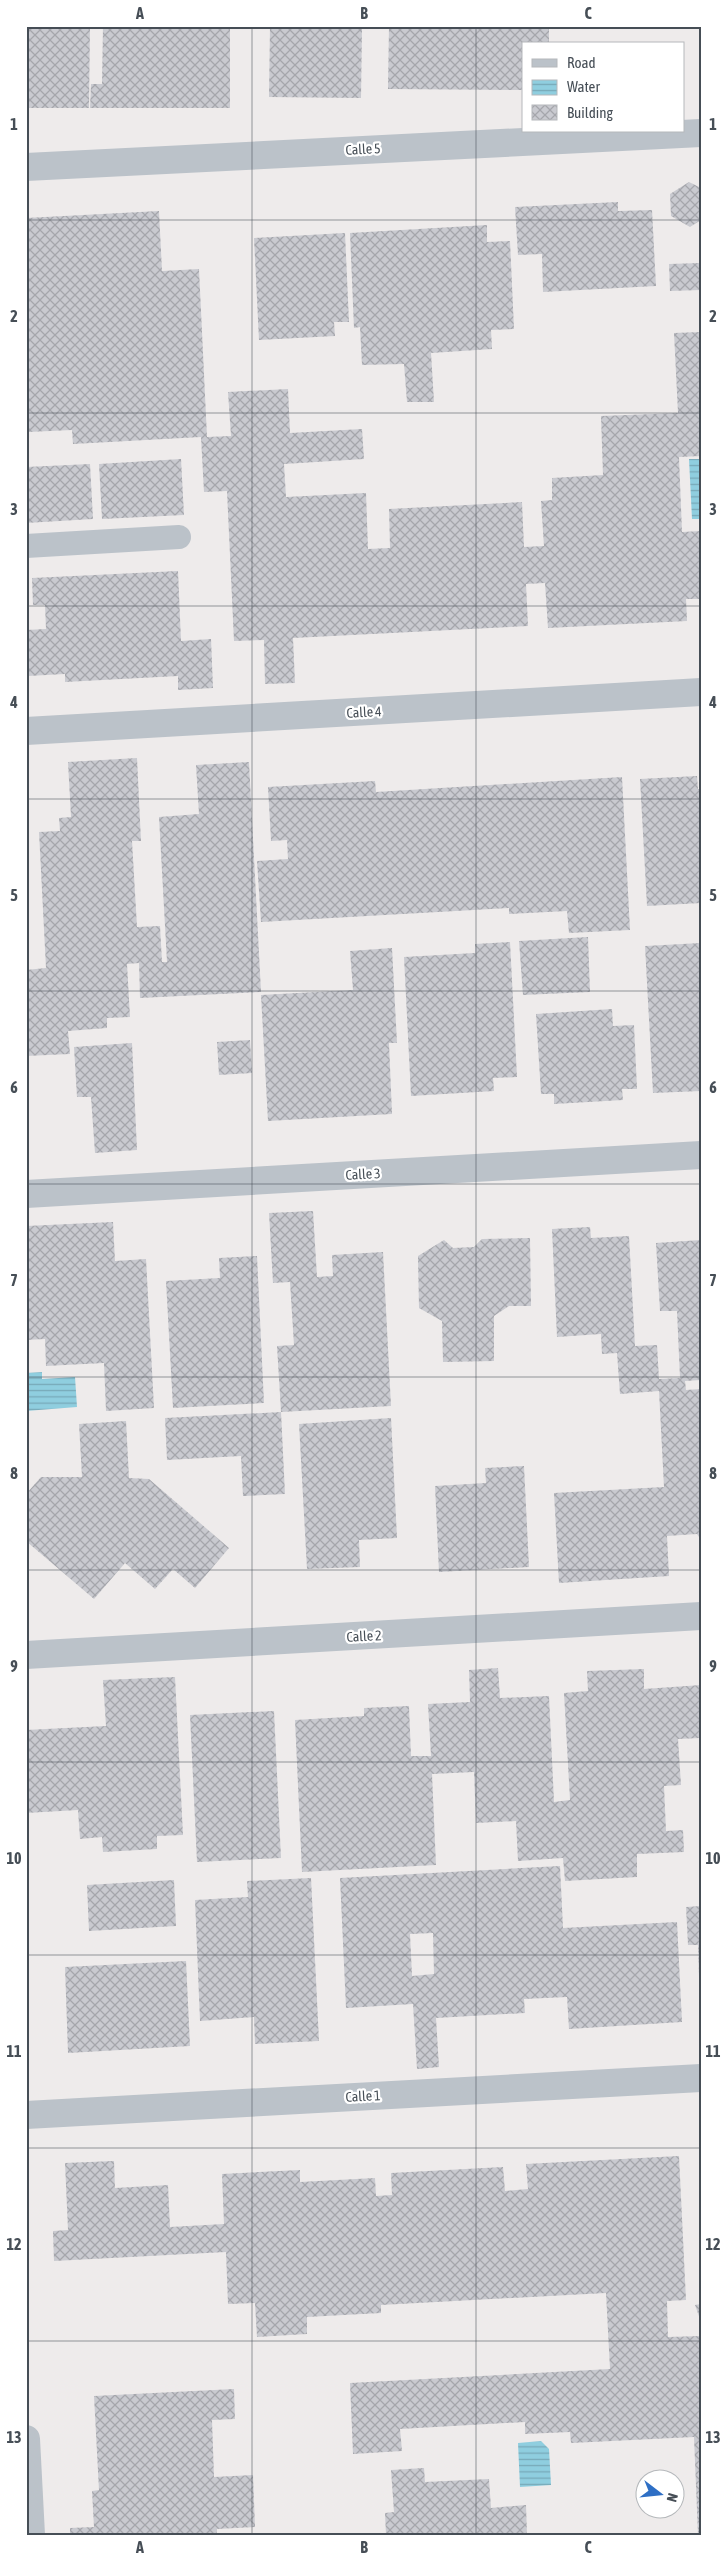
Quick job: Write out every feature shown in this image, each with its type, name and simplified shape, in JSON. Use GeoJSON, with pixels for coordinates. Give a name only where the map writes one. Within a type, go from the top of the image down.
{"type":"FeatureCollection","features":[{"type":"Feature","properties":{"kind":"street","name":"Calle 5"},"geometry":{"type":"LineString","coordinates":[[26,167],[701,133]]}},
{"type":"Feature","properties":{"kind":"street","name":"Calle 4"},"geometry":{"type":"LineString","coordinates":[[26,730],[701,692]]}},
{"type":"Feature","properties":{"kind":"street","name":"Calle 3"},"geometry":{"type":"LineString","coordinates":[[26,1194],[701,1155]]}},
{"type":"Feature","properties":{"kind":"street","name":"Calle 2"},"geometry":{"type":"LineString","coordinates":[[26,1655],[701,1616]]}},
{"type":"Feature","properties":{"kind":"street","name":"Calle 1"},"geometry":{"type":"LineString","coordinates":[[26,2115],[701,2078]]}},
{"type":"Feature","properties":{"kind":"street"},"geometry":{"type":"LineString","coordinates":[[26,2439],[30,2535]]}},
{"type":"Feature","properties":{"kind":"lane"},"geometry":{"type":"LineString","coordinates":[[26,546],[179,537]]}},
{"type":"Feature","properties":{"kind":"water"},"geometry":{"type":"Polygon","coordinates":[[[689,459],[701,459],[701,519],[692,519],[689,459]]]}},
{"type":"Feature","properties":{"kind":"water"},"geometry":{"type":"Polygon","coordinates":[[[42,1372],[42,1379],[75,1377],[77,1407],[26,1411],[26,1373],[42,1372]]]}},
{"type":"Feature","properties":{"kind":"water"},"geometry":{"type":"Polygon","coordinates":[[[541,2441],[549,2449],[551,2485],[520,2487],[518,2443],[541,2441]]]}},
{"type":"Feature","properties":{"kind":"building"},"geometry":{"type":"Polygon","coordinates":[[[26,26],[90,26],[89,108],[26,108],[26,26]]]}},
{"type":"Feature","properties":{"kind":"building"},"geometry":{"type":"Polygon","coordinates":[[[103,26],[230,26],[230,108],[90,108],[91,84],[102,84],[103,26]]]}},
{"type":"Feature","properties":{"kind":"building"},"geometry":{"type":"Polygon","coordinates":[[[270,26],[362,26],[361,98],[269,97],[270,26]]]}},
{"type":"Feature","properties":{"kind":"building"},"geometry":{"type":"Polygon","coordinates":[[[389,26],[549,26],[549,42],[522,42],[522,90],[388,89],[389,26]]]}},
{"type":"Feature","properties":{"kind":"building"},"geometry":{"type":"Polygon","coordinates":[[[689,182],[701,188],[701,220],[690,227],[671,216],[670,194],[689,182]]]}},
{"type":"Feature","properties":{"kind":"building"},"geometry":{"type":"Polygon","coordinates":[[[618,202],[618,211],[652,210],[656,286],[543,292],[542,254],[518,255],[515,207],[618,202]]]}},
{"type":"Feature","properties":{"kind":"building"},"geometry":{"type":"Polygon","coordinates":[[[159,211],[162,271],[199,269],[207,437],[231,436],[228,392],[288,389],[290,433],[362,429],[364,459],[284,464],[286,497],[366,493],[368,549],[390,548],[389,509],[522,502],[524,547],[544,546],[541,501],[552,500],[552,478],[603,475],[601,416],[678,413],[674,333],[701,332],[701,456],[679,457],[682,532],[701,531],[701,599],[686,599],[687,621],[548,628],[545,583],[526,584],[528,626],[293,638],[295,683],[265,684],[264,640],[234,641],[227,491],[204,492],[201,437],[73,444],[72,430],[28,432],[26,218],[159,211]]]}},
{"type":"Feature","properties":{"kind":"building"},"geometry":{"type":"Polygon","coordinates":[[[487,225],[487,242],[510,241],[514,329],[491,330],[492,349],[431,353],[434,402],[407,402],[404,364],[362,365],[360,327],[354,328],[350,233],[487,225]]]}},
{"type":"Feature","properties":{"kind":"building"},"geometry":{"type":"Polygon","coordinates":[[[345,233],[349,322],[334,322],[335,336],[259,340],[254,238],[345,233]]]}},
{"type":"Feature","properties":{"kind":"building"},"geometry":{"type":"Polygon","coordinates":[[[701,263],[701,290],[670,291],[669,264],[701,263]]]}},
{"type":"Feature","properties":{"kind":"building"},"geometry":{"type":"Polygon","coordinates":[[[181,459],[184,515],[102,519],[99,464],[181,459]]]}},
{"type":"Feature","properties":{"kind":"building"},"geometry":{"type":"Polygon","coordinates":[[[90,464],[93,519],[26,523],[26,467],[90,464]]]}},
{"type":"Feature","properties":{"kind":"building"},"geometry":{"type":"Polygon","coordinates":[[[178,571],[181,641],[211,639],[213,688],[178,690],[178,676],[65,682],[65,674],[28,676],[26,630],[46,629],[45,605],[33,605],[32,578],[178,571]]]}},
{"type":"Feature","properties":{"kind":"building"},"geometry":{"type":"Polygon","coordinates":[[[137,758],[141,841],[132,841],[137,927],[160,926],[162,962],[167,962],[159,817],[199,814],[196,765],[249,762],[261,992],[140,998],[139,963],[127,964],[130,1017],[107,1018],[107,1028],[68,1031],[70,1054],[26,1056],[26,970],[46,968],[39,832],[60,831],[59,818],[71,817],[68,762],[137,758]]]}},
{"type":"Feature","properties":{"kind":"building"},"geometry":{"type":"Polygon","coordinates":[[[697,776],[698,789],[701,789],[701,903],[647,906],[640,779],[697,776]]]}},
{"type":"Feature","properties":{"kind":"building"},"geometry":{"type":"Polygon","coordinates":[[[622,777],[630,930],[569,933],[567,911],[509,914],[509,908],[261,922],[257,861],[288,859],[287,840],[271,841],[268,787],[375,781],[376,792],[622,777]]]}},
{"type":"Feature","properties":{"kind":"building"},"geometry":{"type":"Polygon","coordinates":[[[588,937],[590,992],[523,995],[519,941],[588,937]]]}},
{"type":"Feature","properties":{"kind":"building"},"geometry":{"type":"Polygon","coordinates":[[[510,942],[517,1077],[493,1078],[494,1091],[411,1096],[404,957],[475,953],[475,944],[510,942]]]}},
{"type":"Feature","properties":{"kind":"building"},"geometry":{"type":"Polygon","coordinates":[[[701,943],[701,1091],[653,1093],[645,946],[701,943]]]}},
{"type":"Feature","properties":{"kind":"building"},"geometry":{"type":"Polygon","coordinates":[[[392,948],[397,1043],[389,1043],[392,1114],[268,1121],[261,995],[353,990],[350,951],[392,948]]]}},
{"type":"Feature","properties":{"kind":"building"},"geometry":{"type":"Polygon","coordinates":[[[612,1009],[613,1026],[634,1025],[637,1089],[622,1089],[623,1100],[554,1104],[554,1094],[541,1094],[536,1014],[612,1009]]]}},
{"type":"Feature","properties":{"kind":"building"},"geometry":{"type":"Polygon","coordinates":[[[250,1040],[252,1073],[219,1075],[217,1042],[250,1040]]]}},
{"type":"Feature","properties":{"kind":"building"},"geometry":{"type":"Polygon","coordinates":[[[132,1043],[137,1150],[95,1153],[91,1097],[77,1097],[74,1047],[132,1043]]]}},
{"type":"Feature","properties":{"kind":"building"},"geometry":{"type":"Polygon","coordinates":[[[313,1211],[317,1277],[333,1276],[332,1255],[383,1252],[391,1406],[281,1412],[277,1346],[294,1345],[290,1282],[273,1283],[269,1213],[313,1211]]]}},
{"type":"Feature","properties":{"kind":"building"},"geometry":{"type":"Polygon","coordinates":[[[113,1222],[115,1261],[146,1259],[154,1408],[106,1411],[104,1363],[46,1366],[45,1339],[26,1340],[26,1226],[113,1222]]]}},
{"type":"Feature","properties":{"kind":"building"},"geometry":{"type":"Polygon","coordinates":[[[590,1227],[591,1238],[629,1236],[635,1346],[657,1345],[659,1379],[680,1378],[677,1311],[660,1311],[656,1243],[701,1240],[701,1380],[685,1381],[686,1390],[701,1389],[701,1540],[697,1534],[667,1536],[669,1576],[559,1583],[554,1493],[664,1487],[659,1391],[620,1394],[617,1353],[602,1354],[601,1334],[557,1337],[552,1229],[590,1227]]]}},
{"type":"Feature","properties":{"kind":"building"},"geometry":{"type":"Polygon","coordinates":[[[530,1238],[531,1306],[509,1306],[494,1316],[494,1361],[443,1362],[442,1321],[419,1308],[418,1256],[444,1240],[453,1248],[474,1247],[482,1239],[530,1238]]]}},
{"type":"Feature","properties":{"kind":"building"},"geometry":{"type":"Polygon","coordinates":[[[257,1256],[264,1403],[173,1408],[166,1281],[220,1278],[219,1258],[257,1256]]]}},
{"type":"Feature","properties":{"kind":"building"},"geometry":{"type":"Polygon","coordinates":[[[281,1412],[285,1494],[243,1496],[241,1456],[167,1460],[165,1418],[281,1412]]]}},
{"type":"Feature","properties":{"kind":"building"},"geometry":{"type":"Polygon","coordinates":[[[391,1418],[397,1538],[359,1540],[360,1567],[307,1569],[299,1424],[391,1418]]]}},
{"type":"Feature","properties":{"kind":"building"},"geometry":{"type":"Polygon","coordinates":[[[126,1421],[129,1478],[149,1479],[229,1548],[195,1588],[173,1569],[155,1589],[125,1563],[94,1599],[26,1541],[26,1516],[29,1512],[26,1509],[26,1494],[41,1477],[82,1477],[79,1424],[126,1421]]]}},
{"type":"Feature","properties":{"kind":"building"},"geometry":{"type":"Polygon","coordinates":[[[524,1466],[529,1567],[439,1572],[435,1486],[486,1483],[485,1468],[524,1466]]]}},
{"type":"Feature","properties":{"kind":"building"},"geometry":{"type":"Polygon","coordinates":[[[498,1668],[500,1698],[549,1696],[554,1802],[570,1800],[564,1693],[588,1691],[587,1671],[644,1669],[644,1689],[701,1685],[701,1738],[678,1739],[681,1785],[664,1786],[666,1831],[683,1830],[684,1852],[637,1854],[637,1877],[565,1881],[563,1858],[518,1861],[516,1821],[476,1823],[474,1772],[432,1774],[436,1865],[302,1872],[295,1720],[364,1716],[364,1708],[409,1706],[411,1756],[431,1756],[428,1704],[470,1702],[469,1670],[498,1668]]]}},
{"type":"Feature","properties":{"kind":"building"},"geometry":{"type":"Polygon","coordinates":[[[175,1677],[183,1835],[157,1836],[157,1849],[103,1852],[102,1837],[80,1839],[78,1810],[26,1813],[26,1730],[106,1726],[103,1680],[175,1677]]]}},
{"type":"Feature","properties":{"kind":"building"},"geometry":{"type":"Polygon","coordinates":[[[274,1711],[281,1858],[197,1862],[190,1715],[274,1711]]]}},
{"type":"Feature","properties":{"kind":"building"},"geometry":{"type":"Polygon","coordinates":[[[560,1866],[563,1928],[677,1922],[682,2022],[569,2029],[567,1997],[524,1999],[525,2013],[436,2018],[439,2067],[417,2069],[413,2004],[346,2008],[340,1878],[560,1866]],[[433,1933],[410,1934],[412,1976],[434,1974],[433,1933]]]}},
{"type":"Feature","properties":{"kind":"building"},"geometry":{"type":"Polygon","coordinates":[[[311,1878],[319,2041],[255,2044],[254,2017],[200,2021],[195,1900],[248,1897],[247,1881],[311,1878]]]}},
{"type":"Feature","properties":{"kind":"building"},"geometry":{"type":"Polygon","coordinates":[[[174,1880],[176,1926],[89,1931],[87,1885],[174,1880]]]}},
{"type":"Feature","properties":{"kind":"building"},"geometry":{"type":"Polygon","coordinates":[[[701,1906],[701,1977],[699,1977],[698,1945],[688,1945],[686,1907],[701,1906]]]}},
{"type":"Feature","properties":{"kind":"building"},"geometry":{"type":"Polygon","coordinates":[[[186,1961],[190,2046],[68,2053],[65,1967],[186,1961]]]}},
{"type":"Feature","properties":{"kind":"building"},"geometry":{"type":"Polygon","coordinates":[[[679,2156],[686,2300],[667,2301],[668,2337],[701,2336],[701,2535],[698,2535],[694,2437],[571,2443],[570,2432],[525,2434],[525,2422],[400,2429],[402,2451],[353,2454],[350,2383],[610,2369],[606,2293],[381,2305],[381,2313],[307,2317],[307,2334],[257,2337],[255,2303],[228,2304],[226,2252],[54,2261],[53,2231],[68,2230],[65,2163],[114,2161],[115,2188],[168,2185],[170,2227],[224,2224],[222,2174],[300,2170],[300,2182],[375,2178],[376,2196],[392,2195],[391,2173],[503,2167],[505,2191],[528,2189],[526,2164],[679,2156]]]}},
{"type":"Feature","properties":{"kind":"building"},"geometry":{"type":"Polygon","coordinates":[[[701,2304],[701,2322],[695,2305],[701,2304]]]}},
{"type":"Feature","properties":{"kind":"building"},"geometry":{"type":"Polygon","coordinates":[[[234,2389],[235,2419],[212,2420],[214,2477],[253,2475],[255,2527],[217,2529],[217,2535],[70,2535],[70,2528],[94,2527],[92,2491],[99,2490],[94,2396],[234,2389]]]}},
{"type":"Feature","properties":{"kind":"building"},"geometry":{"type":"Polygon","coordinates":[[[424,2468],[425,2482],[489,2479],[491,2508],[526,2505],[527,2535],[386,2535],[385,2513],[394,2512],[391,2470],[424,2468]]]}}]}
